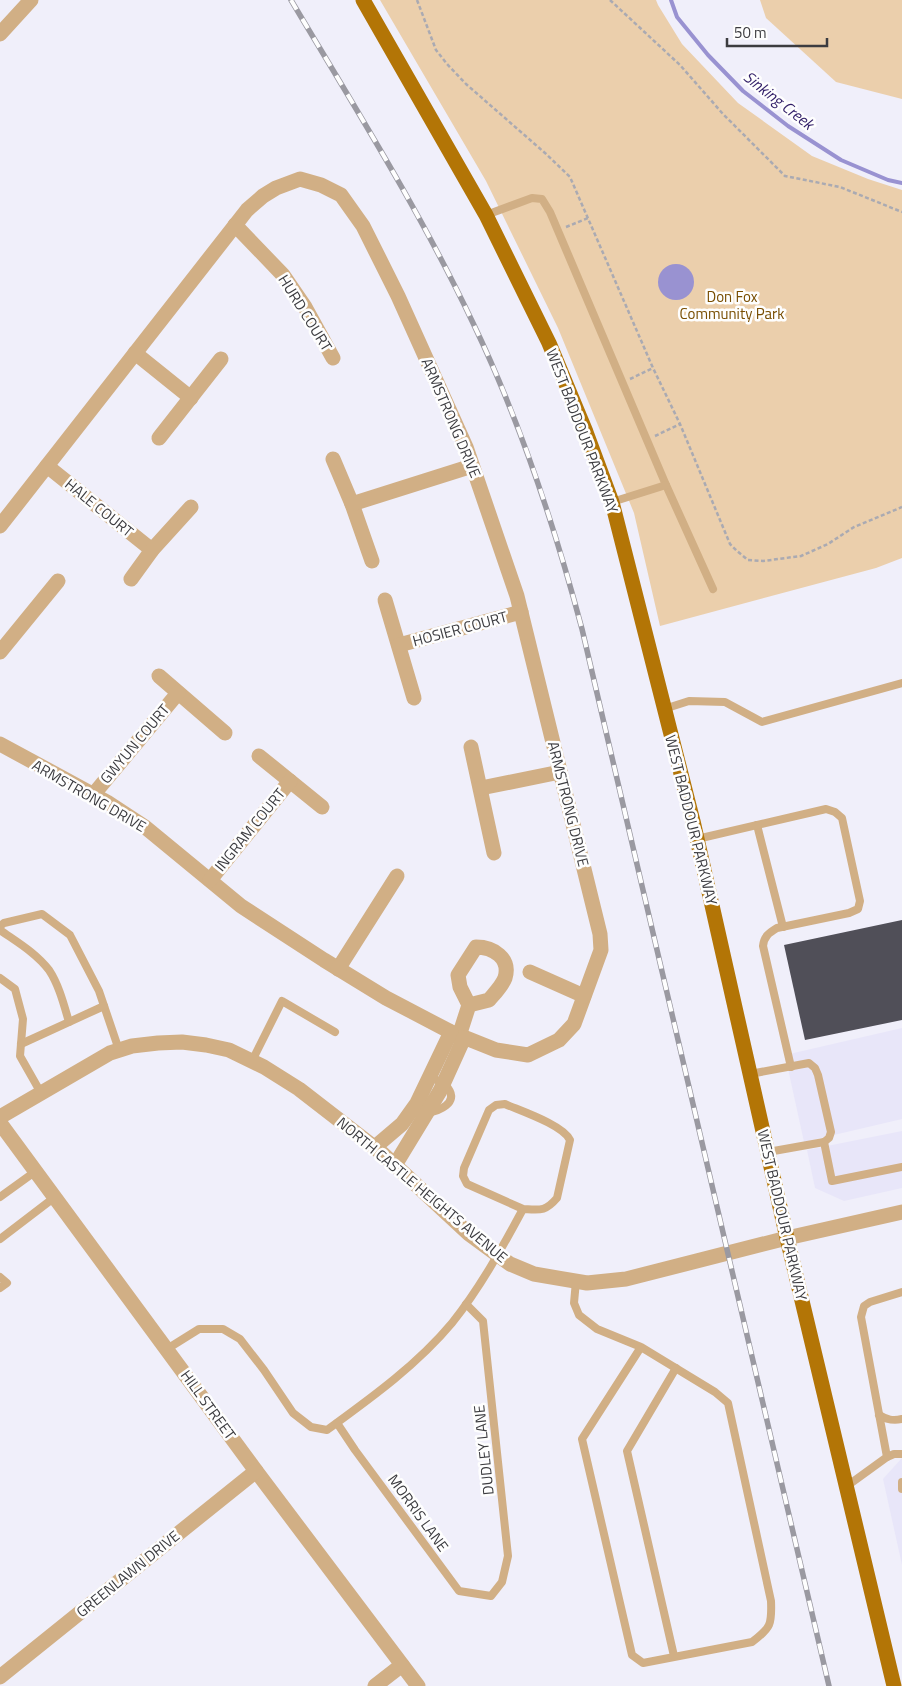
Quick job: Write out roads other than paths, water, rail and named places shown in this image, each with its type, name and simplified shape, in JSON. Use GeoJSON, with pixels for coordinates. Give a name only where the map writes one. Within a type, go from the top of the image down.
{"type":"FeatureCollection","features":[{"type":"Feature","properties":{"kind":"main road","name":"WEST BADDOUR PARKWAY"},"geometry":{"type":"LineString","coordinates":[[363,0],[486,215],[549,343],[586,432],[612,502],[697,839],[787,1238],[894,1686]]}},
{"type":"Feature","properties":{"kind":"street"},"geometry":{"type":"LineString","coordinates":[[0,34],[30,0]]}},
{"type":"Feature","properties":{"kind":"street","name":"ARMSTRONG DRIVE"},"geometry":{"type":"LineString","coordinates":[[0,526],[247,210],[276,188],[300,180],[321,185],[341,195],[363,226],[398,296],[466,447],[521,612],[600,934],[601,950],[574,1024],[560,1040],[528,1055],[496,1050],[458,1035],[386,998],[338,969],[241,906],[145,827],[93,795],[0,744]]}},
{"type":"Feature","properties":{"kind":"street","name":"HURD COURT"},"geometry":{"type":"LineString","coordinates":[[235,225],[283,275],[305,307],[333,358]]}},
{"type":"Feature","properties":{"kind":"street"},"geometry":{"type":"LineString","coordinates":[[135,353],[190,398]]}},
{"type":"Feature","properties":{"kind":"street"},"geometry":{"type":"LineString","coordinates":[[159,438],[221,358]]}},
{"type":"Feature","properties":{"kind":"street"},"geometry":{"type":"LineString","coordinates":[[333,459],[352,504],[372,561]]}},
{"type":"Feature","properties":{"kind":"street","name":"HALE COURT"},"geometry":{"type":"LineString","coordinates":[[47,466],[152,550]]}},
{"type":"Feature","properties":{"kind":"street"},"geometry":{"type":"LineString","coordinates":[[352,504],[472,466]]}},
{"type":"Feature","properties":{"kind":"street"},"geometry":{"type":"LineString","coordinates":[[132,579],[152,550],[191,507]]}},
{"type":"Feature","properties":{"kind":"street"},"geometry":{"type":"LineString","coordinates":[[0,652],[5,635],[58,581]]}},
{"type":"Feature","properties":{"kind":"street","name":"HOSIER COURT"},"geometry":{"type":"LineString","coordinates":[[385,600],[414,698]]}},
{"type":"Feature","properties":{"kind":"street","name":"HOSIER COURT"},"geometry":{"type":"LineString","coordinates":[[399,646],[521,612]]}},
{"type":"Feature","properties":{"kind":"street","name":"GWYUN COURT"},"geometry":{"type":"LineString","coordinates":[[159,676],[225,733]]}},
{"type":"Feature","properties":{"kind":"street","name":"GWYUN COURT"},"geometry":{"type":"LineString","coordinates":[[93,795],[178,693]]}},
{"type":"Feature","properties":{"kind":"street"},"geometry":{"type":"LineString","coordinates":[[471,747],[494,853]]}},
{"type":"Feature","properties":{"kind":"street","name":"INGRAM COURT"},"geometry":{"type":"LineString","coordinates":[[259,756],[322,807]]}},
{"type":"Feature","properties":{"kind":"street"},"geometry":{"type":"LineString","coordinates":[[481,788],[560,772]]}},
{"type":"Feature","properties":{"kind":"street","name":"INGRAM COURT"},"geometry":{"type":"LineString","coordinates":[[210,880],[290,781]]}},
{"type":"Feature","properties":{"kind":"street"},"geometry":{"type":"LineString","coordinates":[[338,969],[397,876]]}},
{"type":"Feature","properties":{"kind":"street"},"geometry":{"type":"LineString","coordinates":[[530,972],[584,996]]}},
{"type":"Feature","properties":{"kind":"street"},"geometry":{"type":"LineString","coordinates":[[395,1165],[458,1035],[469,1005]]}},
{"type":"Feature","properties":{"kind":"street","name":"NORTH CASTLE HEIGHTS AVENUE"},"geometry":{"type":"LineString","coordinates":[[0,1117],[110,1053],[132,1046],[182,1042],[206,1044],[229,1050],[264,1067],[299,1089],[375,1147],[470,1234],[497,1256],[510,1264],[534,1274],[587,1283],[626,1278],[902,1212]]}},
{"type":"Feature","properties":{"kind":"street"},"geometry":{"type":"LineString","coordinates":[[375,1147],[420,1110]]}},
{"type":"Feature","properties":{"kind":"street","name":"HILL STREET"},"geometry":{"type":"LineString","coordinates":[[0,1123],[256,1471],[418,1686]]}},
{"type":"Feature","properties":{"kind":"street","name":"GREENLAWN DRIVE"},"geometry":{"type":"LineString","coordinates":[[0,1677],[256,1471]]}},
{"type":"Feature","properties":{"kind":"street"},"geometry":{"type":"LineString","coordinates":[[375,1686],[402,1665]]}},
{"type":"Feature","properties":{"kind":"lane"},"geometry":{"type":"LineString","coordinates":[[486,215],[532,198],[542,199],[550,212],[622,383],[713,590]]}},
{"type":"Feature","properties":{"kind":"lane"},"geometry":{"type":"LineString","coordinates":[[612,502],[666,485]]}},
{"type":"Feature","properties":{"kind":"lane"},"geometry":{"type":"LineString","coordinates":[[664,709],[689,701],[725,702],[762,722],[902,683]]}},
{"type":"Feature","properties":{"kind":"lane"},"geometry":{"type":"LineString","coordinates":[[697,839],[826,809],[835,812],[842,818],[860,901],[858,909],[849,913],[777,928],[764,939],[763,946],[791,1067]]}},
{"type":"Feature","properties":{"kind":"lane"},"geometry":{"type":"LineString","coordinates":[[757,825],[783,927]]}},
{"type":"Feature","properties":{"kind":"lane"},"geometry":{"type":"LineString","coordinates":[[69,1022],[60,994],[49,971],[32,952],[0,928],[4,923],[42,914],[70,935],[99,991],[119,1050]]}},
{"type":"Feature","properties":{"kind":"lane"},"geometry":{"type":"LineString","coordinates":[[0,978],[15,989],[23,1019],[20,1056],[41,1093]]}},
{"type":"Feature","properties":{"kind":"lane"},"geometry":{"type":"LineString","coordinates":[[252,1061],[282,1001],[335,1032]]}},
{"type":"Feature","properties":{"kind":"lane"},"geometry":{"type":"LineString","coordinates":[[21,1044],[104,1006]]}},
{"type":"Feature","properties":{"kind":"lane"},"geometry":{"type":"LineString","coordinates":[[750,1074],[809,1063],[815,1068],[818,1075],[831,1132],[829,1138],[824,1142],[768,1152]]}},
{"type":"Feature","properties":{"kind":"lane"},"geometry":{"type":"LineString","coordinates":[[505,1104],[558,1128],[568,1134],[570,1140],[557,1198],[551,1205],[542,1210],[523,1209],[467,1184],[464,1176],[464,1168],[488,1110],[496,1105],[505,1104]]}},
{"type":"Feature","properties":{"kind":"lane"},"geometry":{"type":"LineString","coordinates":[[824,1142],[832,1181],[902,1167]]}},
{"type":"Feature","properties":{"kind":"lane"},"geometry":{"type":"LineString","coordinates":[[0,1197],[36,1171]]}},
{"type":"Feature","properties":{"kind":"lane"},"geometry":{"type":"LineString","coordinates":[[0,1239],[55,1197]]}},
{"type":"Feature","properties":{"kind":"lane"},"geometry":{"type":"LineString","coordinates":[[167,1349],[199,1329],[222,1329],[240,1339],[294,1413],[311,1427],[327,1430],[408,1369],[452,1323],[497,1256],[523,1209]]}},
{"type":"Feature","properties":{"kind":"lane"},"geometry":{"type":"LineString","coordinates":[[0,1277],[7,1283],[0,1288]]}},
{"type":"Feature","properties":{"kind":"lane"},"geometry":{"type":"LineString","coordinates":[[576,1281],[574,1303],[579,1315],[597,1329],[640,1347],[676,1368],[715,1392],[728,1403],[771,1601],[772,1619],[764,1633],[752,1642],[643,1662],[632,1655],[582,1438],[640,1347]]}},
{"type":"Feature","properties":{"kind":"lane"},"geometry":{"type":"LineString","coordinates":[[887,1457],[861,1317],[864,1306],[870,1302],[902,1292]]}},
{"type":"Feature","properties":{"kind":"lane","name":"DUDLEY LANE"},"geometry":{"type":"LineString","coordinates":[[466,1304],[483,1321],[508,1556],[502,1582],[491,1596]]}},
{"type":"Feature","properties":{"kind":"lane"},"geometry":{"type":"LineString","coordinates":[[674,1656],[627,1451],[676,1368]]}},
{"type":"Feature","properties":{"kind":"lane"},"geometry":{"type":"LineString","coordinates":[[879,1415],[894,1421],[902,1419]]}},
{"type":"Feature","properties":{"kind":"lane","name":"MORRIS LANE"},"geometry":{"type":"LineString","coordinates":[[337,1423],[459,1591],[491,1596]]}},
{"type":"Feature","properties":{"kind":"lane"},"geometry":{"type":"LineString","coordinates":[[847,1486],[887,1457],[894,1454],[902,1454]]}},
{"type":"Feature","properties":{"kind":"lane"},"geometry":{"type":"LineString","coordinates":[[902,1482],[902,1489]]}},
{"type":"Feature","properties":{"kind":"waterway","name":"Sinking Creek"},"geometry":{"type":"LineString","coordinates":[[671,0],[677,17],[708,55],[743,91],[788,126],[841,160],[888,180],[902,183]]}},
{"type":"Feature","properties":{"kind":"railway"},"geometry":{"type":"LineString","coordinates":[[291,0],[386,159],[453,281],[506,397],[548,512],[582,629],[829,1686]]}},
{"type":"Feature","properties":{"kind":"park label","name":"Don Fox Community Park"},"geometry":{"type":"Point","coordinates":[732,306]}}]}
